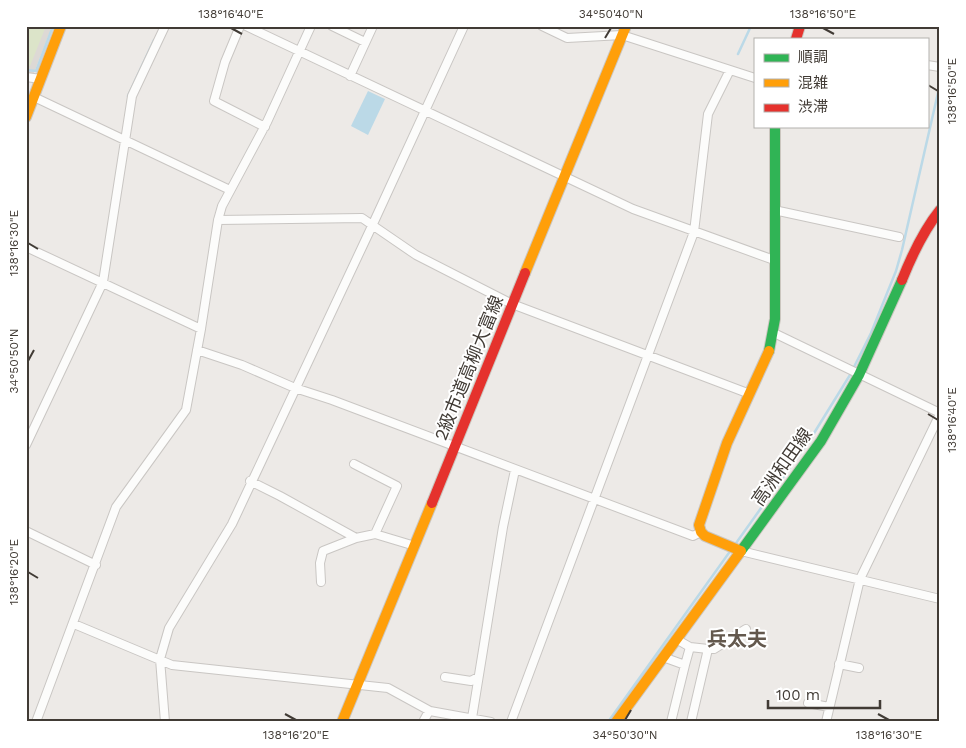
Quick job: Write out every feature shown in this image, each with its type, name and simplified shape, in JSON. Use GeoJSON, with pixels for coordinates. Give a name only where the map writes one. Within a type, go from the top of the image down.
{"type":"FeatureCollection","features":[{"type":"Feature","properties":{"kind":"street"},"geometry":{"type":"LineString","coordinates":[[26,117],[62,26]]}},
{"type":"Feature","properties":{"kind":"street"},"geometry":{"type":"LineString","coordinates":[[26,445],[103,282],[132,96],[165,26]]}},
{"type":"Feature","properties":{"kind":"street"},"geometry":{"type":"LineString","coordinates":[[240,26],[225,62],[214,102],[265,127]]}},
{"type":"Feature","properties":{"kind":"street"},"geometry":{"type":"LineString","coordinates":[[246,26],[633,209],[774,260]]}},
{"type":"Feature","properties":{"kind":"street"},"geometry":{"type":"LineString","coordinates":[[36,722],[116,507],[186,410],[218,220],[230,190],[265,127],[311,26]]}},
{"type":"Feature","properties":{"kind":"street"},"geometry":{"type":"LineString","coordinates":[[332,26],[365,42]]}},
{"type":"Feature","properties":{"kind":"street"},"geometry":{"type":"LineString","coordinates":[[350,76],[373,26]]}},
{"type":"Feature","properties":{"kind":"street"},"geometry":{"type":"LineString","coordinates":[[166,722],[160,659],[169,628],[232,524],[250,481],[372,226],[464,26]]}},
{"type":"Feature","properties":{"kind":"street"},"geometry":{"type":"LineString","coordinates":[[542,26],[567,38],[624,31],[754,78]]}},
{"type":"Feature","properties":{"kind":"street"},"geometry":{"type":"LineString","coordinates":[[796,38],[800,26]]}},
{"type":"Feature","properties":{"kind":"street","name":"2級市道高柳大富線"},"geometry":{"type":"LineString","coordinates":[[342,722],[624,31]]}},
{"type":"Feature","properties":{"kind":"street"},"geometry":{"type":"LineString","coordinates":[[511,722],[694,232],[708,114],[730,70]]}},
{"type":"Feature","properties":{"kind":"street"},"geometry":{"type":"LineString","coordinates":[[26,77],[40,79]]}},
{"type":"Feature","properties":{"kind":"street"},"geometry":{"type":"LineString","coordinates":[[34,97],[230,190]]}},
{"type":"Feature","properties":{"kind":"street"},"geometry":{"type":"LineString","coordinates":[[775,128],[774,333],[770,349],[727,444],[699,525],[701,532],[705,536],[742,551],[940,599]]}},
{"type":"Feature","properties":{"kind":"street"},"geometry":{"type":"LineString","coordinates":[[774,210],[899,237]]}},
{"type":"Feature","properties":{"kind":"street","name":"高洲和田線"},"geometry":{"type":"LineString","coordinates":[[616,722],[821,441],[859,375],[914,252],[931,221],[940,210]]}},
{"type":"Feature","properties":{"kind":"street"},"geometry":{"type":"LineString","coordinates":[[218,220],[362,218],[416,256],[512,304],[750,394]]}},
{"type":"Feature","properties":{"kind":"street"},"geometry":{"type":"LineString","coordinates":[[26,247],[201,329]]}},
{"type":"Feature","properties":{"kind":"street"},"geometry":{"type":"LineString","coordinates":[[774,333],[940,413],[860,579],[826,722]]}},
{"type":"Feature","properties":{"kind":"street"},"geometry":{"type":"LineString","coordinates":[[197,350],[242,365],[295,388],[332,400],[693,536],[701,532]]}},
{"type":"Feature","properties":{"kind":"street"},"geometry":{"type":"LineString","coordinates":[[354,464],[397,486],[375,534]]}},
{"type":"Feature","properties":{"kind":"street"},"geometry":{"type":"LineString","coordinates":[[472,718],[503,526],[515,470]]}},
{"type":"Feature","properties":{"kind":"street"},"geometry":{"type":"LineString","coordinates":[[250,481],[356,538]]}},
{"type":"Feature","properties":{"kind":"street"},"geometry":{"type":"LineString","coordinates":[[26,532],[96,565]]}},
{"type":"Feature","properties":{"kind":"street"},"geometry":{"type":"LineString","coordinates":[[321,582],[320,563],[323,551],[356,538],[375,534],[415,546]]}},
{"type":"Feature","properties":{"kind":"street"},"geometry":{"type":"LineString","coordinates":[[74,624],[172,665],[388,688],[429,710],[491,722]]}},
{"type":"Feature","properties":{"kind":"street"},"geometry":{"type":"LineString","coordinates":[[676,639],[690,647],[714,649],[746,629]]}},
{"type":"Feature","properties":{"kind":"street"},"geometry":{"type":"LineString","coordinates":[[671,722],[690,647]]}},
{"type":"Feature","properties":{"kind":"street"},"geometry":{"type":"LineString","coordinates":[[691,722],[708,649]]}},
{"type":"Feature","properties":{"kind":"street"},"geometry":{"type":"LineString","coordinates":[[663,657],[685,664]]}},
{"type":"Feature","properties":{"kind":"street"},"geometry":{"type":"LineString","coordinates":[[839,664],[859,668]]}},
{"type":"Feature","properties":{"kind":"street"},"geometry":{"type":"LineString","coordinates":[[445,678],[471,681],[478,677]]}},
{"type":"Feature","properties":{"kind":"street"},"geometry":{"type":"LineString","coordinates":[[808,703],[829,707]]}},
{"type":"Feature","properties":{"kind":"street"},"geometry":{"type":"LineString","coordinates":[[422,722],[429,710]]}},
{"type":"Feature","properties":{"kind":"shaded area"},"geometry":{"type":"Polygon","coordinates":[[[26,26],[52,26],[32,78],[26,77],[26,26]]]}},
{"type":"Feature","properties":{"kind":"green space"},"geometry":{"type":"Polygon","coordinates":[[[26,26],[46,26],[30,66],[26,66],[26,26]]]}},
{"type":"Feature","properties":{"kind":"water"},"geometry":{"type":"Polygon","coordinates":[[[368,91],[385,99],[368,135],[351,126],[368,91]]]}},
{"type":"Feature","properties":{"kind":"waterway"},"geometry":{"type":"LineString","coordinates":[[26,70],[36,71],[53,26]]}},
{"type":"Feature","properties":{"kind":"waterway"},"geometry":{"type":"LineString","coordinates":[[738,54],[751,26]]}},
{"type":"Feature","properties":{"kind":"waterway"},"geometry":{"type":"LineString","coordinates":[[128,96],[154,40]]}},
{"type":"Feature","properties":{"kind":"waterway"},"geometry":{"type":"LineString","coordinates":[[734,546],[811,438],[850,375],[871,333],[896,271],[902,250],[940,84]]}},
{"type":"Feature","properties":{"kind":"waterway"},"geometry":{"type":"LineString","coordinates":[[608,722],[731,550]]}},
{"type":"Feature","properties":{"kind":"traffic: fast"},"geometry":{"type":"LineString","coordinates":[[769,351],[775,319],[775,128]]}},
{"type":"Feature","properties":{"kind":"traffic: fast"},"geometry":{"type":"LineString","coordinates":[[741,551],[821,441],[859,375],[902,280]]}},
{"type":"Feature","properties":{"kind":"traffic: slow"},"geometry":{"type":"LineString","coordinates":[[26,117],[61,26]]}},
{"type":"Feature","properties":{"kind":"traffic: slow"},"geometry":{"type":"LineString","coordinates":[[525,273],[626,26]]}},
{"type":"Feature","properties":{"kind":"traffic: slow"},"geometry":{"type":"LineString","coordinates":[[741,551],[705,536],[701,532],[699,525],[727,443],[769,351]]}},
{"type":"Feature","properties":{"kind":"traffic: slow"},"geometry":{"type":"LineString","coordinates":[[342,722],[432,503]]}},
{"type":"Feature","properties":{"kind":"traffic: slow"},"geometry":{"type":"LineString","coordinates":[[616,722],[741,551]]}},
{"type":"Feature","properties":{"kind":"traffic: jam"},"geometry":{"type":"LineString","coordinates":[[796,38],[800,26]]}},
{"type":"Feature","properties":{"kind":"traffic: jam"},"geometry":{"type":"LineString","coordinates":[[902,280],[918,244],[940,210]]}},
{"type":"Feature","properties":{"kind":"traffic: jam"},"geometry":{"type":"LineString","coordinates":[[432,503],[525,273]]}},
{"type":"Feature","properties":{"kind":"district","name":"兵太夫"},"geometry":{"type":"Point","coordinates":[737,639]}}]}
